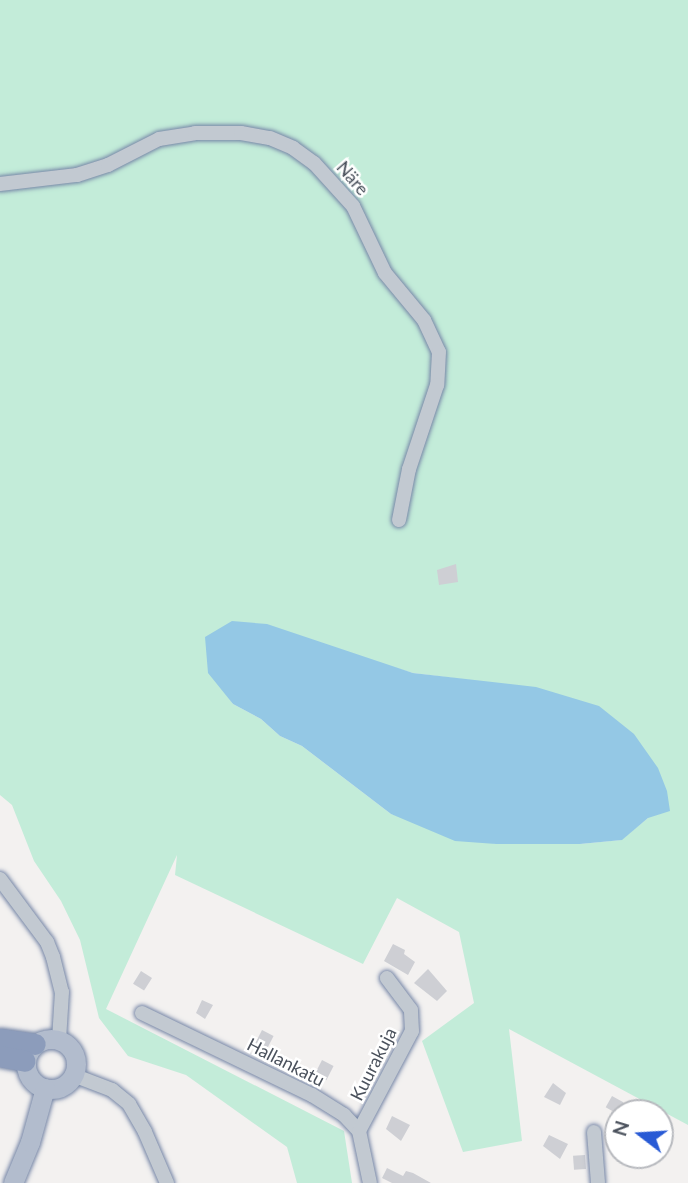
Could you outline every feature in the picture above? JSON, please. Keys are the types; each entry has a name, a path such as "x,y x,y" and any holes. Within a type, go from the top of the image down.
{"highway":[{"path":"0,1039 30,1052"},
{"path":"0,1056 30,1052"}],"main road":[{"path":"49,1038 59,1040 74,1054 73,1075 64,1085 45,1088 30,1079 30,1052 49,1038"},
{"path":"13,1183 30,1142 45,1088"}],"street":[{"name":"Näre","path":"0,184 77,175 108,165 159,139 195,132 241,133 270,138 293,148 314,163 353,206 385,273 424,320 439,352 437,385 409,469 399,520"},
{"path":"0,879 47,942 53,957 62,992 59,1040"},
{"name":"Kuurakuja","path":"359,1131 412,1031 414,1019 411,1010 387,978"},
{"name":"Hallankatu","path":"142,1013 312,1095 344,1115 359,1131"},
{"path":"73,1075 112,1090 129,1104 145,1132 167,1183"},
{"path":"359,1131 370,1183"},
{"path":"594,1132 598,1183"}],"green space":[{"path":"0,0 688,0 688,1125 674,1117 674,1099 640,1099 509,1029 522,1141 463,1152 422,1041 474,1003 459,932 397,898 363,964 175,875 177,855 106,1009 344,1131 352,1183 297,1183 287,1147 186,1075 128,1056 99,1018 80,940 61,901 34,861 12,805 0,795","holes":["359,657 413,673 469,680 648,818 621,840 580,844 496,844 391,814 302,746 280,736 261,719 233,704 222,689"]}],"water":[{"path":"232,621 267,624 413,673 536,687 599,706 634,734 658,768 667,791 670,811 648,818 622,840 580,844 455,841 391,814 302,746 280,736 261,719 233,704 208,673 205,637"}],"building":[{"path":"456,564 458,582 439,585 437,570"},
{"path":"393,944 405,950 404,954 415,962 408,975 384,961"},
{"path":"428,969 447,991 437,1001 414,983"},
{"path":"141,971 152,978 144,991 133,984"},
{"path":"202,1000 213,1005 205,1019 196,1013"},
{"path":"262,1030 274,1036 266,1050 255,1044"},
{"path":"322,1060 334,1066 326,1080 315,1074"},
{"path":"553,1083 566,1093 560,1105 544,1097"},
{"path":"392,1116 410,1125 401,1141 386,1129"},
{"path":"549,1135 568,1144 560,1159 543,1146"},
{"path":"585,1155 586,1169 574,1170 573,1156"},
{"path":"387,1168 403,1176 406,1171 413,1173 431,1183 392,1183 382,1178"}]}
